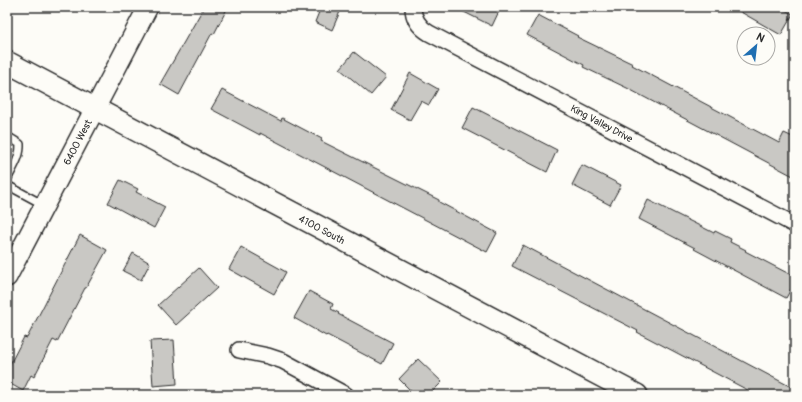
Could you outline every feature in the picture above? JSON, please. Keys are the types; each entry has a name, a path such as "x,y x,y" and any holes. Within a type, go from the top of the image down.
{"main road":[{"name":"4100 South","path":"7,62 637,395"}],"street":[{"name":"6400 West","path":"7,277 148,7"},
{"name":"King Valley Drive","path":"413,11 420,26 429,33 795,225"},
{"path":"240,350 268,356 282,361 346,395"}],"lane":[{"path":"7,136 20,144 18,156 7,180"},
{"path":"7,185 44,205"}],"building":[{"path":"204,7 228,7 214,34 212,33 179,95 160,84"},
{"path":"321,7 342,7 332,30 315,22"},
{"path":"454,7 501,7 492,26"},
{"path":"732,7 779,7 793,14 781,35 776,32 776,26 765,26"},
{"path":"538,15 578,36 577,37 633,64 632,65 779,143 784,133 795,138 795,177 627,88 583,67 584,65 527,35"},
{"path":"354,52 386,77 371,95 340,69"},
{"path":"410,73 438,89 429,105 421,101 410,120 391,110"},
{"path":"222,90 281,121 282,118 322,139 321,141 439,200 439,202 497,233 487,252 260,133 260,135 211,109"},
{"path":"473,107 557,150 547,172 462,128"},
{"path":"582,165 621,185 610,205 572,185"},
{"path":"120,180 138,189 136,192 165,207 154,228 108,203"},
{"path":"648,200 714,233 715,231 731,239 730,242 746,250 745,251 795,277 795,282 786,298 639,219"},
{"path":"80,235 107,250 57,342 53,340 34,377 31,375 23,391 7,382 7,370 24,337 27,338"},
{"path":"523,245 795,389 795,395 757,395 512,266"},
{"path":"241,247 286,272 274,294 229,269"},
{"path":"133,253 150,263 141,280 123,271"},
{"path":"199,268 217,288 176,325 158,305"},
{"path":"309,291 333,304 331,309 339,313 338,314 393,343 382,364 294,318"},
{"path":"174,340 177,384 153,386 150,341"},
{"path":"418,359 442,382 429,395 415,395 399,379"}]}
